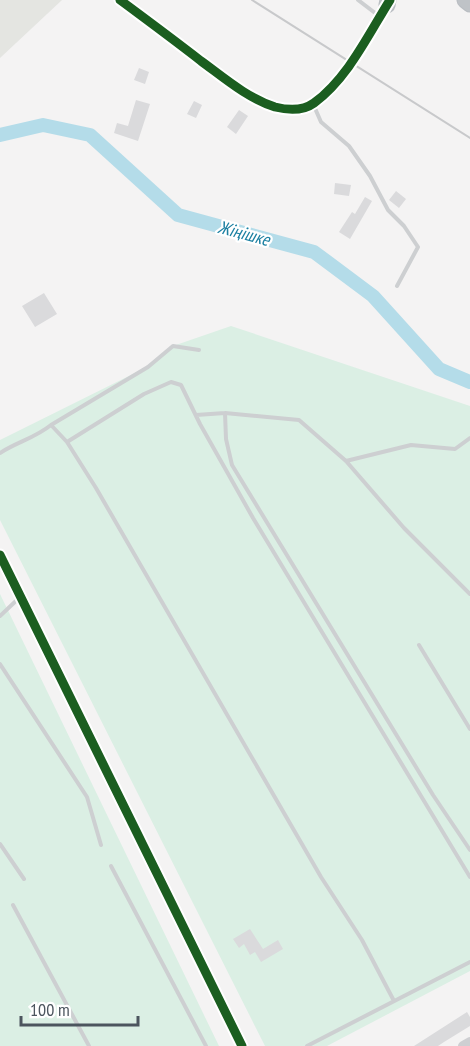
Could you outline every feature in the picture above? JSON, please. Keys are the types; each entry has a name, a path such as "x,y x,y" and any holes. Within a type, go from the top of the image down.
{"highway":[{"path":"465,0 470,3"}],"street":[{"path":"120,0 232,84 274,106 289,110 303,109 314,104 351,63 386,5"},
{"path":"0,555 242,1046"},
{"path":"463,1046 470,1042"}],"lane":[{"path":"358,0 386,5"},
{"path":"314,104 315,112 321,122 349,146 370,176 388,210 404,226 418,248 397,286"},
{"path":"0,453 15,443 38,435 148,367 173,346 199,350"},
{"path":"67,442 144,394 171,382 182,385 253,518 470,877"},
{"path":"225,413 226,439 232,465 427,785 470,850"},
{"path":"196,415 225,413 299,420 346,461 404,528 470,594"},
{"path":"51,425 67,442 96,488 315,867 362,940 394,1001"},
{"path":"346,461 411,445 456,449 470,438"},
{"path":"0,616 20,596"},
{"path":"419,645 470,729"},
{"path":"0,664 87,797 101,845"},
{"path":"0,844 24,879"},
{"path":"111,866 206,1046"},
{"path":"13,905 88,1046"},
{"path":"307,1046 470,962"}],"shaded area":[{"path":"0,0 62,0 0,58"}],"green space":[{"path":"231,326 470,406 470,971 327,1046 265,1046 0,520 0,440 147,367 173,346"},
{"path":"0,594 219,1046 0,1046"}],"building":[{"path":"139,68 149,72 145,84 134,80"},
{"path":"136,100 150,104 138,141 114,133 117,123 128,126"},
{"path":"194,101 202,105 196,118 187,114"},
{"path":"239,110 248,116 236,134 227,127"},
{"path":"335,183 351,185 349,196 334,194"},
{"path":"396,191 406,199 399,208 389,200"},
{"path":"365,197 372,201 350,239 339,232 352,212 355,214"},
{"path":"44,293 57,314 35,327 22,306"},
{"path":"250,929 263,949 278,940 283,949 261,962 255,952 250,955 244,944 239,948 233,939"},
{"path":"467,1012 470,1017 470,1026 438,1046 414,1046"}],"waterway":[{"name":"Жіңішке","path":"0,135 43,125 90,135 178,215 314,252 373,296 439,369 470,382"}],"railway":[{"path":"252,0 470,138"}],"cycle path":[{"path":"120,0 245,93 275,107 290,109 310,106 326,93 347,69 390,0"},
{"path":"0,555 242,1046"}]}
